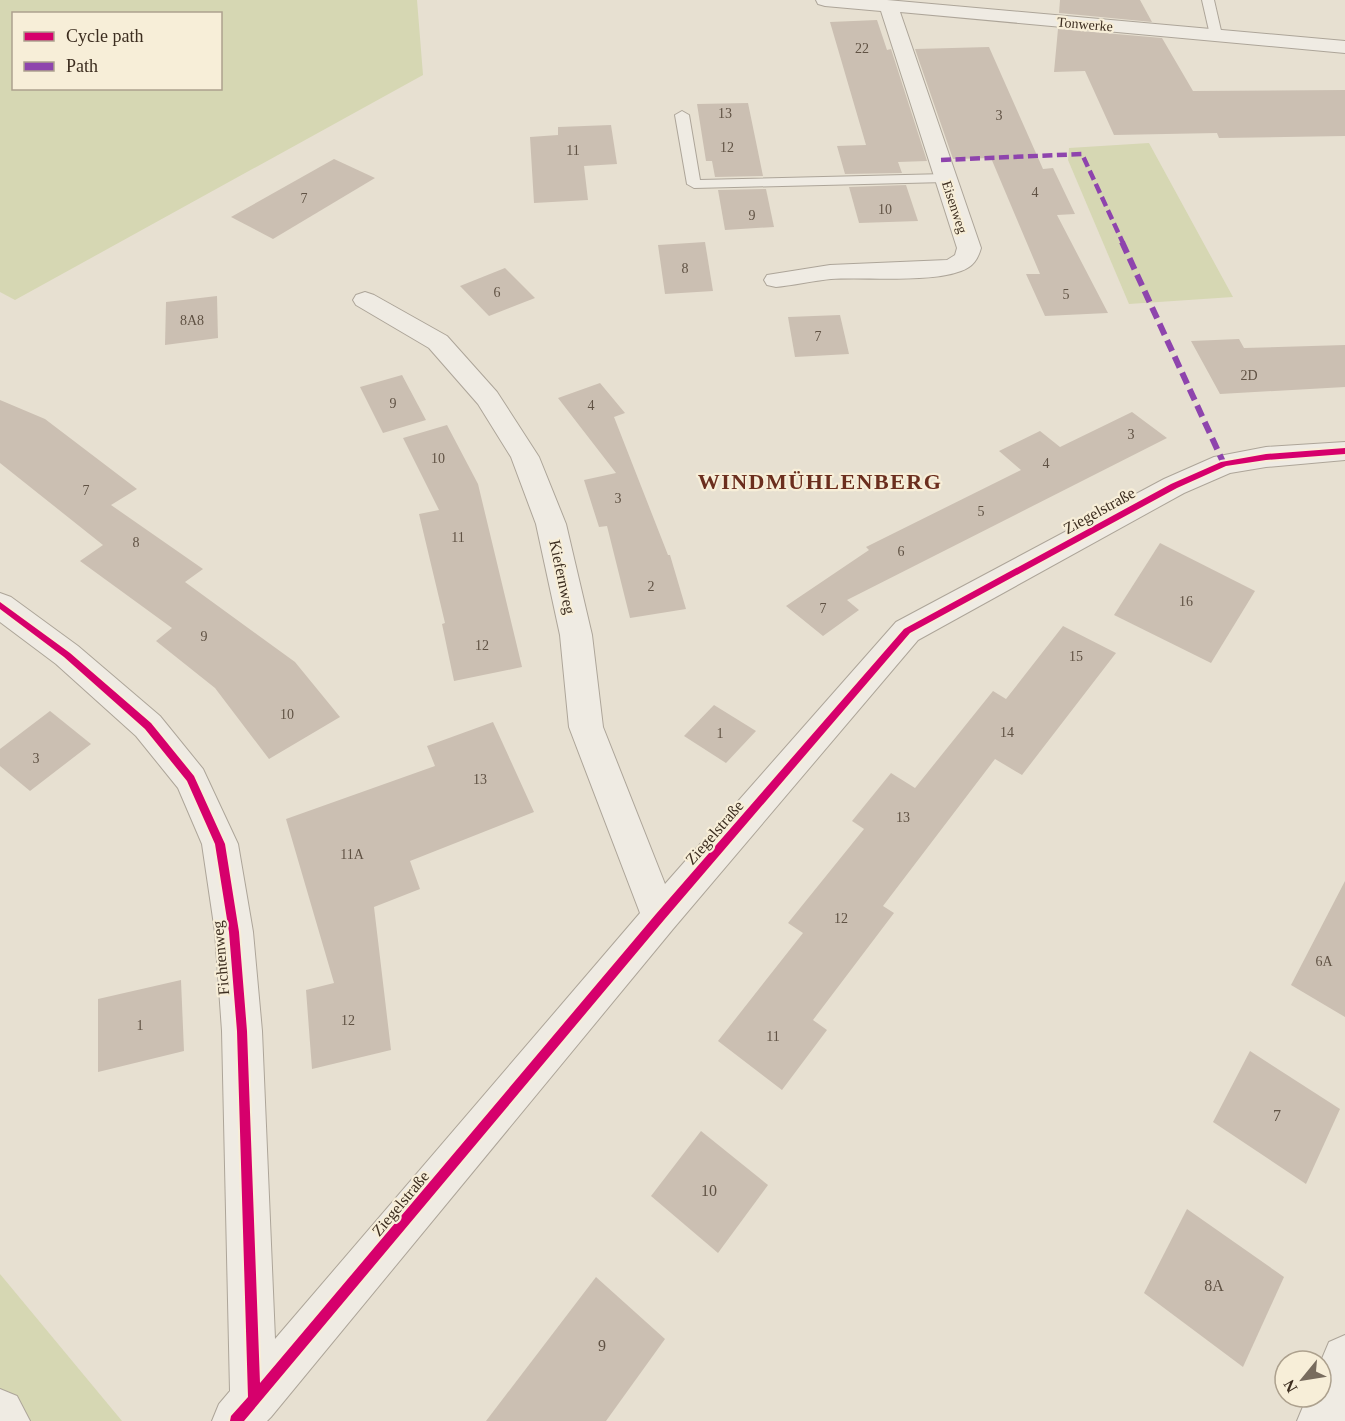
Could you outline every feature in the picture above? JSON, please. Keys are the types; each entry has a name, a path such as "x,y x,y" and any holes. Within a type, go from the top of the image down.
{"street":[{"name":"Tonwerke","path":"825,0 1345,47"},
{"name":"Eisenweg","path":"776,280 831,272 932,269 954,266 966,258 969,248 889,7"},
{"name":"Kiefernweg","path":"365,300 438,342 488,398 525,457 551,524 576,635 586,727 660,917"},
{"name":"Ziegelstraße","path":"245,1410 660,917 907,632 1174,486 1224,464 1266,457 1345,451"},
{"name":"Fichtenweg","path":"0,605 67,655 148,726 191,779 220,844 234,932 242,1031 245,1410"},
{"path":"1321,1421 1345,1358"},
{"path":"0,1413 6,1421"}],"lane":[{"path":"1208,0 1216,36"},
{"path":"682,115 694,184 946,178"}],"green space":[{"path":"0,0 417,0 423,75 15,300 0,292"},
{"path":"1149,143 1233,297 1129,304 1068,160 1069,148"},
{"path":"0,1274 122,1421 0,1421"}],"building":[{"path":"1060,0 1140,0 1152,22 1059,13"},
{"path":"877,20 887,50 891,49 927,161 898,162 902,173 845,174 837,146 866,145 830,22"},
{"path":"1058,29 1162,38 1193,91 1345,90 1345,136 1219,138 1217,133 1114,135 1085,71 1054,72"},
{"path":"989,47 1043,169 1053,168 1075,214 1057,215 1108,313 1045,316 1026,274 1040,274 991,158 953,159 915,49"},
{"path":"748,103 763,176 715,177 712,161 706,161 697,104"},
{"path":"611,125 617,164 584,166 588,200 534,203 530,137 558,135 558,127"},
{"path":"334,159 375,178 273,239 231,217"},
{"path":"906,185 918,221 859,223 849,187"},
{"path":"766,189 774,227 725,230 718,190"},
{"path":"705,242 713,291 665,294 658,245"},
{"path":"505,268 535,298 489,316 460,286"},
{"path":"217,296 218,338 165,345 166,302"},
{"path":"840,315 849,354 795,357 788,317"},
{"path":"1239,339 1244,348 1345,345 1345,387 1220,394 1191,341"},
{"path":"402,375 426,420 383,433 360,387"},
{"path":"600,383 625,413 614,417 668,555 670,555 686,609 630,618 607,526 599,527 584,480 616,473 558,398"},
{"path":"0,400 45,419 137,489 111,505 203,569 185,582 295,662 340,717 269,759 215,688 156,641 172,628 80,561 103,545 0,463"},
{"path":"1132,412 1167,438 847,600 859,610 823,636 786,606 869,550 866,547 1021,470 999,451 1040,431 1060,447"},
{"path":"447,425 478,484 522,667 454,681 442,624 445,623 419,514 439,510 403,438"},
{"path":"1160,543 1255,591 1211,663 1114,615"},
{"path":"1063,626 1116,653 1022,775 995,759 883,906 894,913 813,1020 827,1030 782,1090 718,1041 803,933 788,923 864,829 852,821 891,773 915,788 993,691 1006,699"},
{"path":"714,705 756,731 726,763 684,736"},
{"path":"50,711 91,744 30,791 0,766 0,749"},
{"path":"493,722 534,812 410,861 420,889 374,907 391,1050 312,1069 306,990 334,983 286,819 435,766 427,746"},
{"path":"1345,881 1345,1017 1291,985"},
{"path":"181,980 184,1051 98,1072 98,999"},
{"path":"1250,1051 1340,1109 1306,1184 1213,1122"},
{"path":"701,1131 768,1185 718,1253 651,1196"},
{"path":"1187,1209 1284,1277 1243,1367 1144,1293"},
{"path":"596,1277 665,1339 606,1421 486,1421"}],"marked path":[{"path":"941,160 1082,154 1224,464"}],"cycle path":[{"path":"236,1421 660,917 907,631 1174,486 1224,464 1266,457 1345,451"},
{"path":"0,605 67,655 148,726 191,779 220,844 234,932 242,1031 254,1400"}],"district":[{"name":"WINDMÜHLENBERG","path":"820,481"}]}
